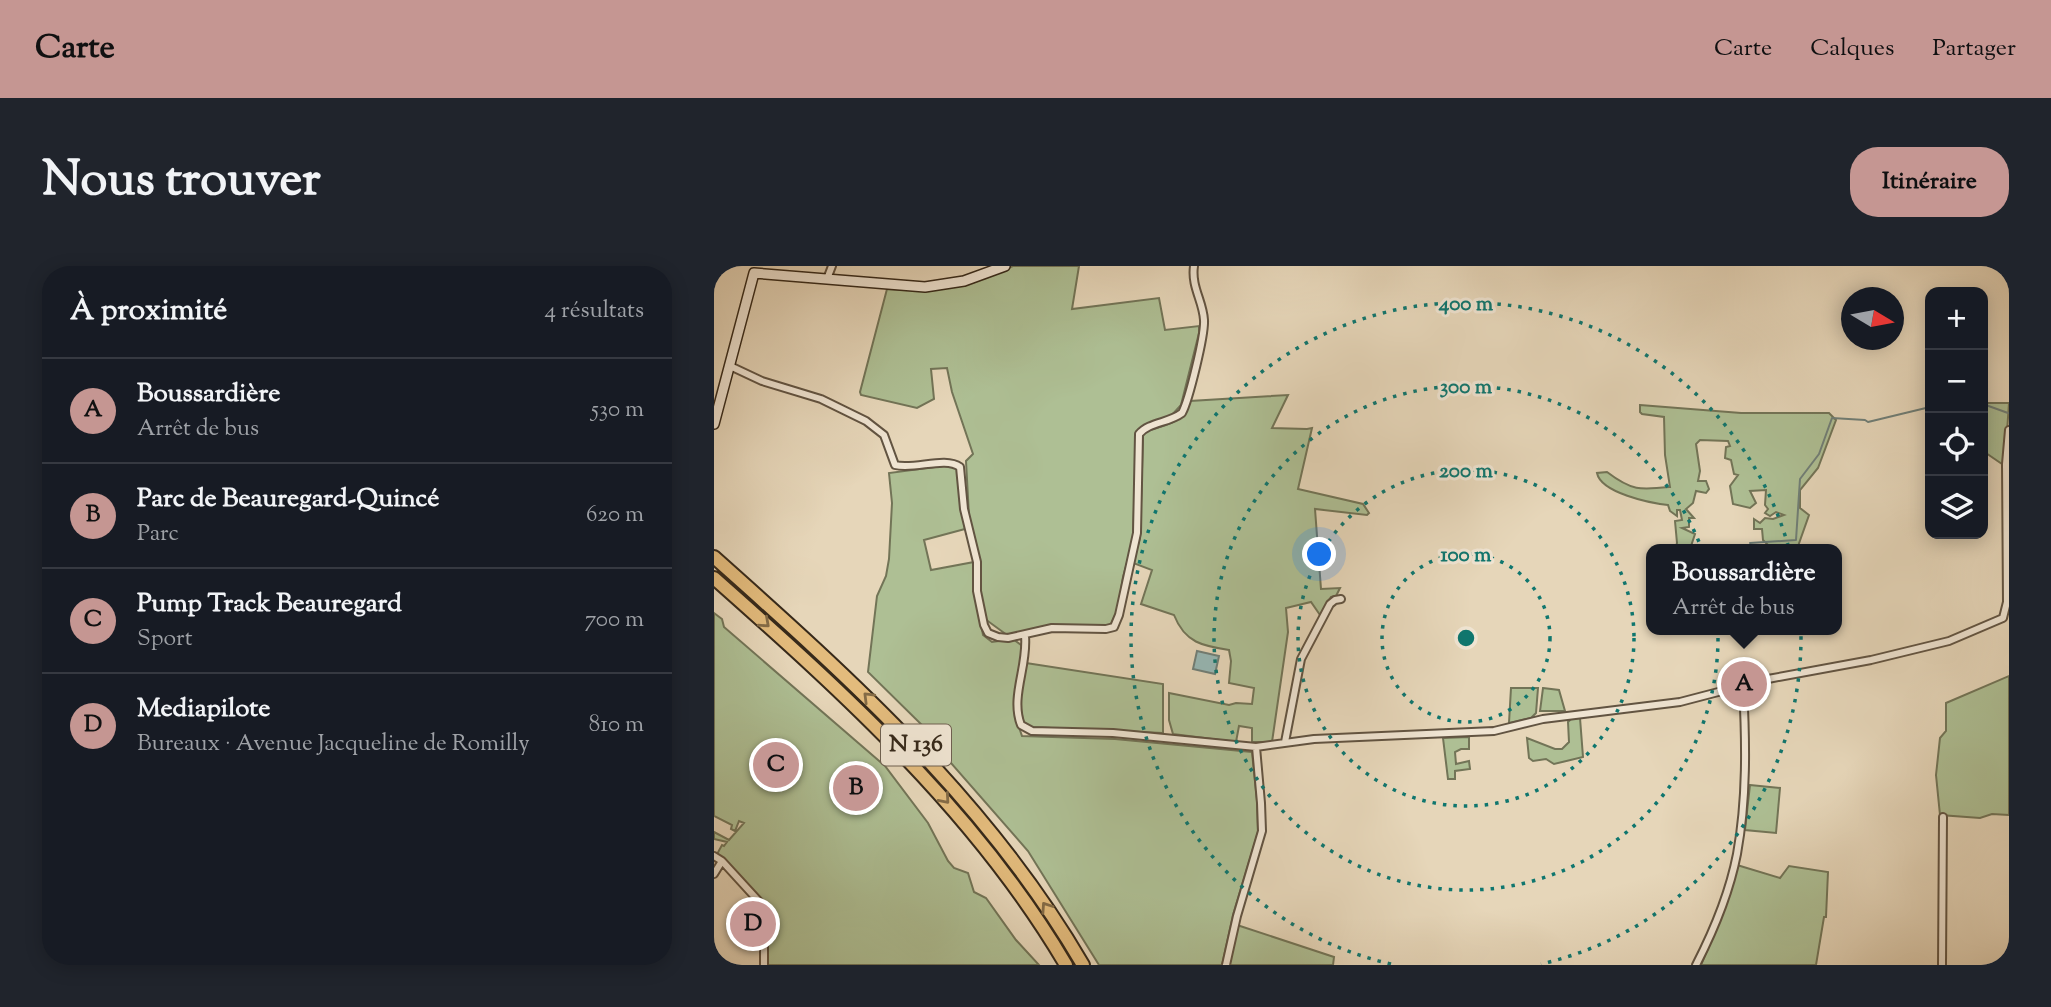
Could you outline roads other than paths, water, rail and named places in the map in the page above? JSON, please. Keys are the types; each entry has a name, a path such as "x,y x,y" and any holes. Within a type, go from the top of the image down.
{"highway":[{"name":"N 136","path":"714,557 857,686 929,759 1016,864 1083,965"},
{"name":"N 136","path":"714,578 846,696 917,767 989,852 1066,965"}],"street":[{"path":"827,279 832,266"},
{"path":"714,424 730,366 750,270 932,287 964,281 1005,266"},
{"path":"730,366 755,378 821,399 866,421 884,435 895,465 920,467 950,462 957,464 962,473 967,526 977,557 976,586 984,625 988,632 998,637 1025,636 1052,628 1106,629 1114,626 1121,609 1137,533 1139,435 1147,427 1178,416 1186,404 1202,339 1204,322 1193,281 1194,266"},
{"path":"1025,636 1017,708 1019,723 1025,729 1113,733 1256,747 1285,742 1494,731 1537,720 1680,702 1768,679 1940,644 2003,618 2007,602 2006,464 2009,430"},
{"path":"1285,742 1303,654 1330,604 1341,599"},
{"path":"1696,965 1717,916 1737,851 1746,751 1743,687"},
{"path":"1226,965 1262,831 1256,747"},
{"path":"1942,965 1943,817"},
{"path":"714,856 722,861 764,907 764,965"},
{"path":"714,874 722,861"}],"water":[{"path":"1197,651 1219,656 1215,674 1193,669"}],"waterway":[{"path":"1988,406 2008,413"},
{"path":"1750,543 1796,540 1800,479 1819,454 1832,418 1868,422 1925,408"}],"place":[{"name":"Boussardière","path":"1744,684"},
{"name":"Pump Track Beauregard","path":"776,765"},
{"name":"Parc de Beauregard-Quincé","path":"856,788"},
{"name":"Mediapilote","path":"753,924"}]}
